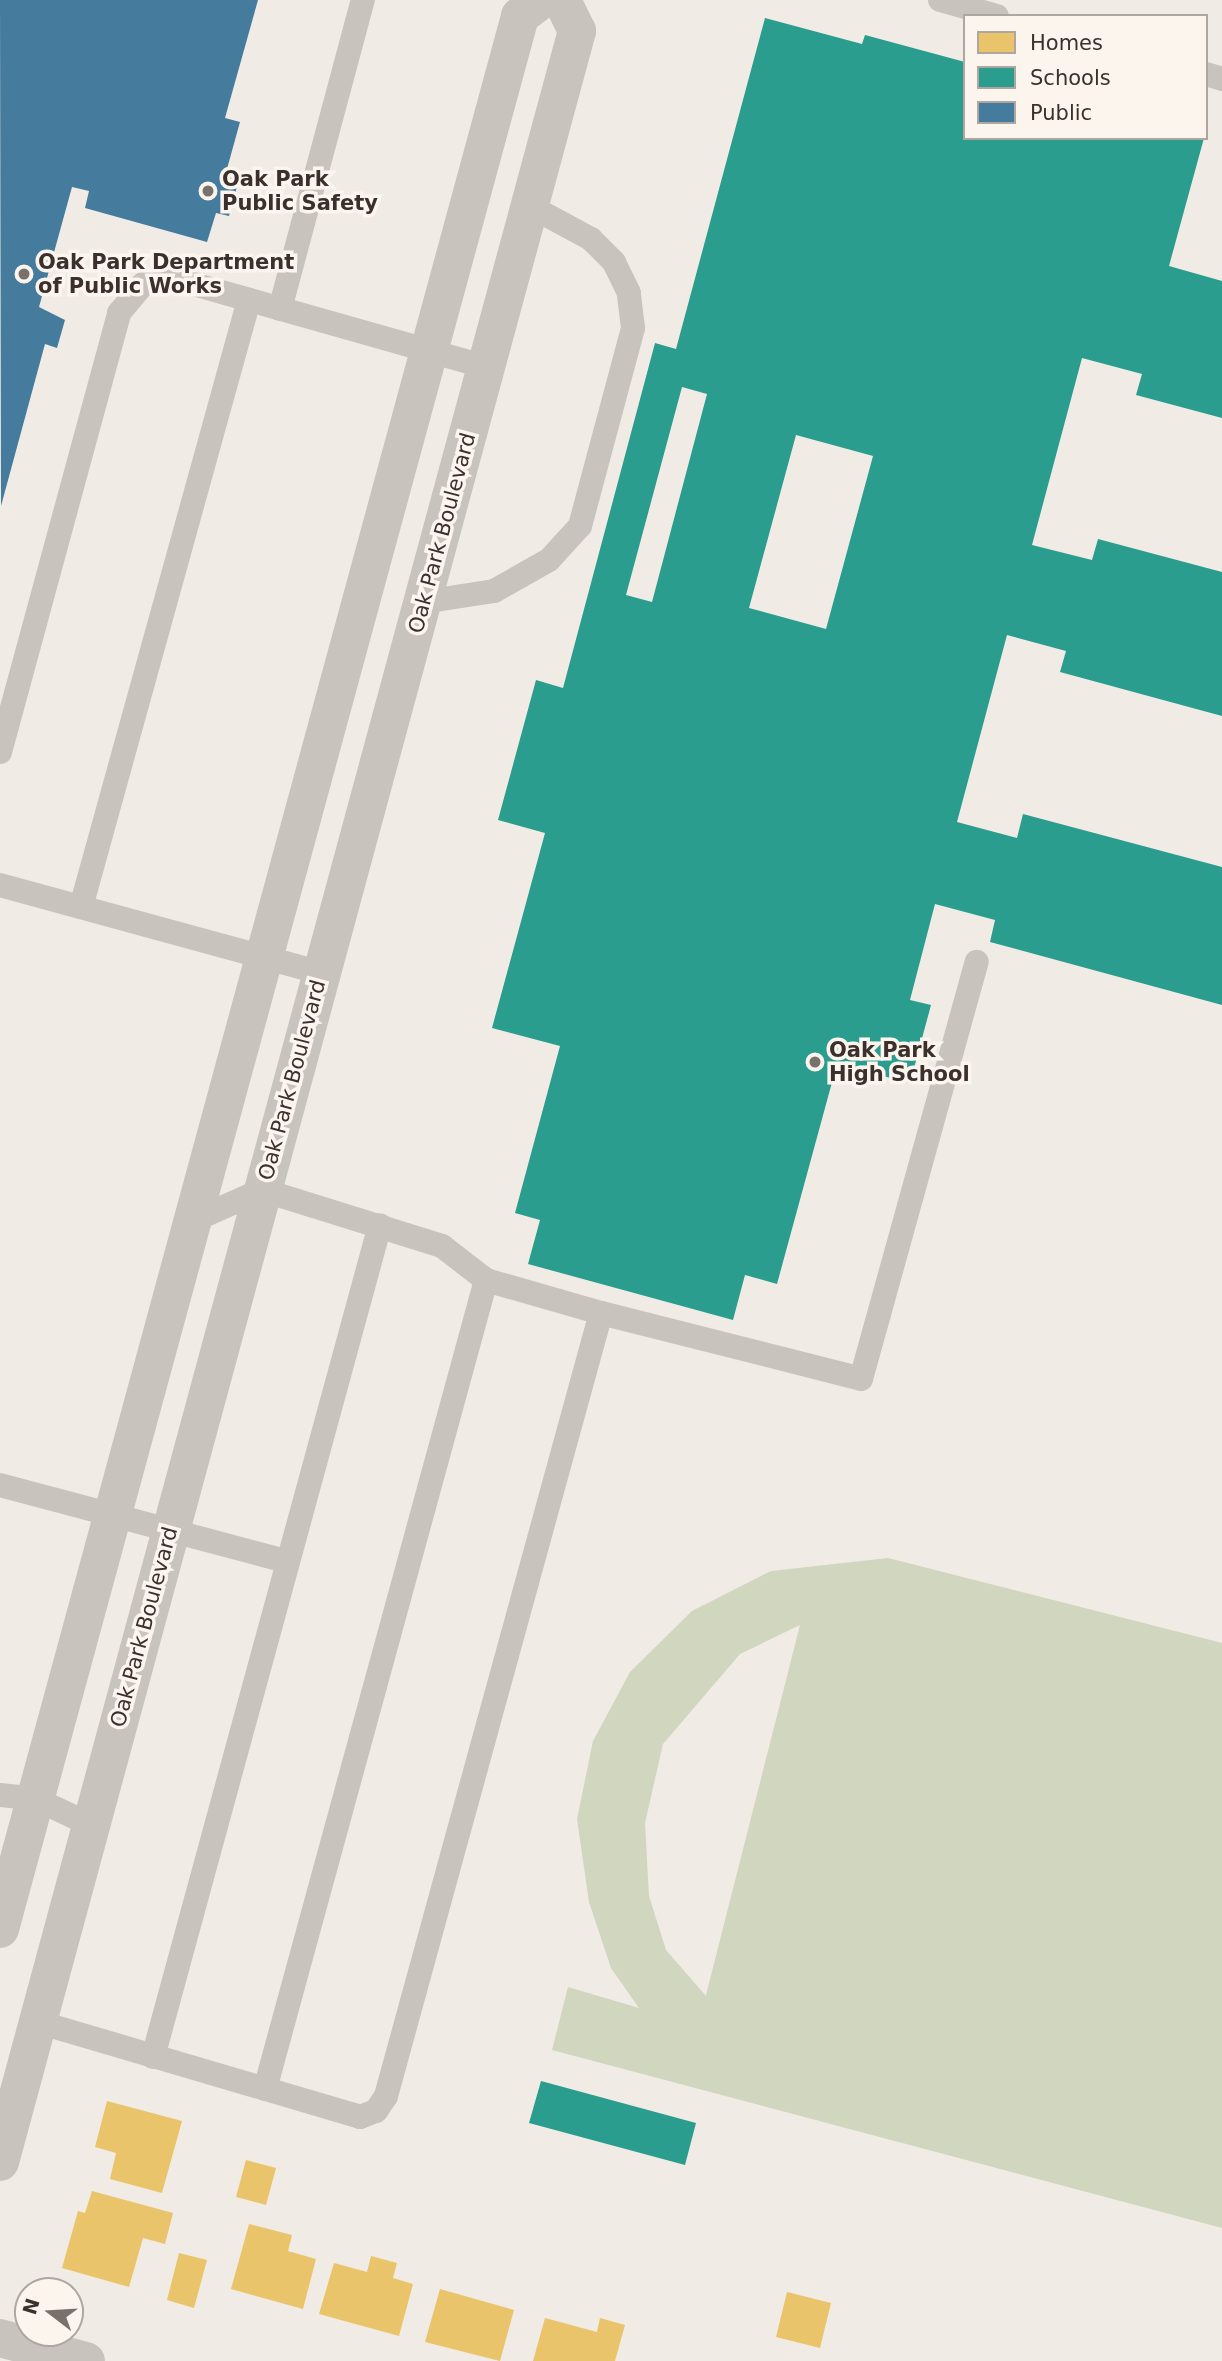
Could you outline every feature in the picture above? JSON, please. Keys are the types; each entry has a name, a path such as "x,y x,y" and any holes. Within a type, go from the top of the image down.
{"street":[{"path":"0,1929 18,1797 113,1515 520,16 541,0"},
{"name":"Oak Park Boulevard","path":"0,2162 577,31 562,0"},
{"path":"0,2338 86,2361"}],"lane":[{"path":"280,309 363,0"},
{"path":"940,0 989,14"},
{"path":"423,602 494,591 549,560 580,526 633,328 629,293 614,262 590,239 530,206"},
{"path":"0,752 119,313 143,284 162,280 248,300 487,367"},
{"path":"81,907 248,300"},
{"path":"0,886 321,973"},
{"path":"192,1221 262,1191 380,1225 442,1247 486,1280 601,1313 861,1379 977,962"},
{"path":"153,2057 285,1561 380,1225"},
{"path":"265,2089 486,1280"},
{"path":"38,2022 360,2117 376,2112 386,2096 601,1313"},
{"path":"0,1485 285,1561"},
{"path":"18,1797 91,1825"}],"green space":[{"path":"888,1558 1222,1643 1222,2228 552,2050 568,1987 639,2008 611,1968 589,1902 577,1819 593,1741 630,1672 692,1611 771,1571","holes":["800,1625 706,1996 666,1950 649,1896 645,1823 663,1744 740,1654"]}],"building: Homes":[{"path":"107,2101 182,2121 162,2193 110,2179 116,2153 95,2147"},
{"path":"246,2160 276,2168 266,2205 236,2197"},
{"path":"92,2191 173,2213 165,2244 143,2238 129,2287 62,2268 78,2211 85,2213"},
{"path":"249,2224 292,2235 288,2251 316,2259 303,2309 231,2289"},
{"path":"179,2253 207,2260 194,2308 167,2300"},
{"path":"371,2256 397,2263 393,2278 413,2284 399,2336 319,2314 334,2263 367,2272"},
{"path":"440,2289 514,2310 500,2361 425,2342"},
{"path":"787,2292 831,2303 820,2348 776,2337"},
{"path":"545,2318 597,2332 600,2318 625,2325 615,2361 533,2361"}],"building: Schools":[{"name":"Oak Park High School","path":"765,18 862,44 865,35 963,61 963,140 1203,140 1169,266 1222,281 1222,418 1136,395 1142,374 1082,358 1032,545 1092,560 1098,539 1222,572 1222,716 1060,672 1066,651 1007,635 957,822 1017,838 1023,814 1222,867 1222,1005 990,942 995,920 935,904 910,1000 931,1005 910,1083 837,1064 777,1284 745,1275 733,1320 528,1264 540,1220 515,1213 560,1046 492,1028 545,833 498,820 536,680 563,688 655,343 676,349","holes":["682,387 707,394 652,602 626,595","796,435 873,456 826,629 749,608"]},
{"path":"541,2081 696,2123 685,2165 529,2123"}],"building: Public":[{"name":"Oak Park Department of Public Works","path":"0,0 258,0 225,118 240,122 225,176 239,179 229,216 216,213 207,242 85,208 89,191 72,187 39,307 65,320 57,348 45,344 1,506"}],"place":[{"name":"Oak Park Public Safety","path":"208,191"},
{"name":"Oak Park Department of Public Works","path":"24,274"},
{"name":"Oak Park High School","path":"815,1062"}]}
